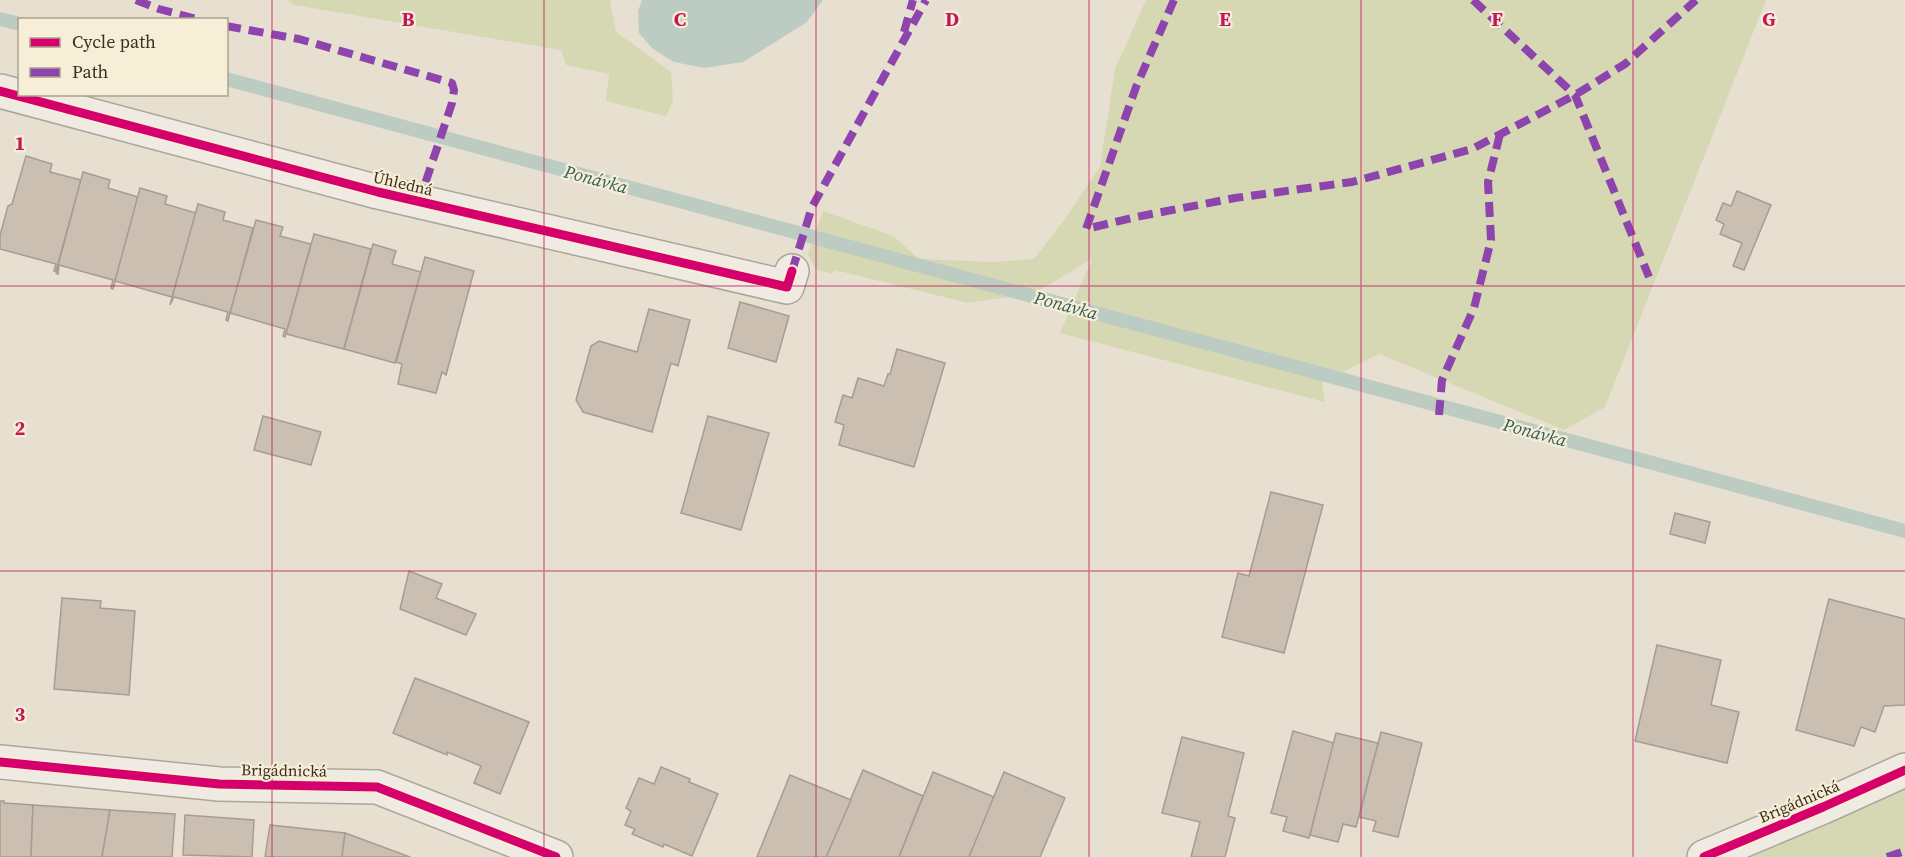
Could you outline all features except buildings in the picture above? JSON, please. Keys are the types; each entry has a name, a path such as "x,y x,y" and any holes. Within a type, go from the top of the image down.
{"street":[{"name":"Úhledná","path":"0,92 378,192 787,287 792,271"},
{"name":"Brigádnická","path":"0,762 219,784 377,787 555,857"},
{"name":"Brigádnická","path":"1704,857 1905,770"}],"green space":[{"path":"287,0 610,0 616,32 671,72 673,100 666,116 606,101 609,74 566,65 561,50 294,5"},
{"path":"1146,0 1766,0 1605,407 1564,430 1379,354 1322,382 1325,402 1060,333 1092,259 1035,293 968,303 835,270 832,274 816,269 808,254 823,211 893,236 919,259 993,262 1034,259 1065,219 1100,167 1115,69"},
{"path":"1905,790 1905,857 1747,857"}],"shaded area":[{"path":"642,0 823,0 807,22 743,62 704,68 674,62 653,49 639,33 638,11"}],"waterway":[{"name":"Ponávka","path":"0,19 18,24"},
{"name":"Ponávka","path":"228,80 1905,531"}],"marked path":[{"path":"136,0 193,18"},
{"path":"904,32 913,0"},
{"path":"792,271 812,207 926,0"},
{"path":"1174,0 1136,87 1086,229 1235,198 1352,182 1472,149 1575,95 1625,64 1696,0"},
{"path":"1473,0 1575,95 1649,277"},
{"path":"228,26 299,39 452,83 454,90 452,103 419,202"},
{"path":"1439,415 1442,380 1474,308 1491,240 1488,182 1500,134"},
{"path":"1887,857 1905,851"}],"cycle path":[{"path":"0,91 18,96"},
{"path":"19,96 378,192 787,287 792,271"},
{"path":"0,762 219,784 377,787 556,857"},
{"path":"1704,857 1905,770"}]}
